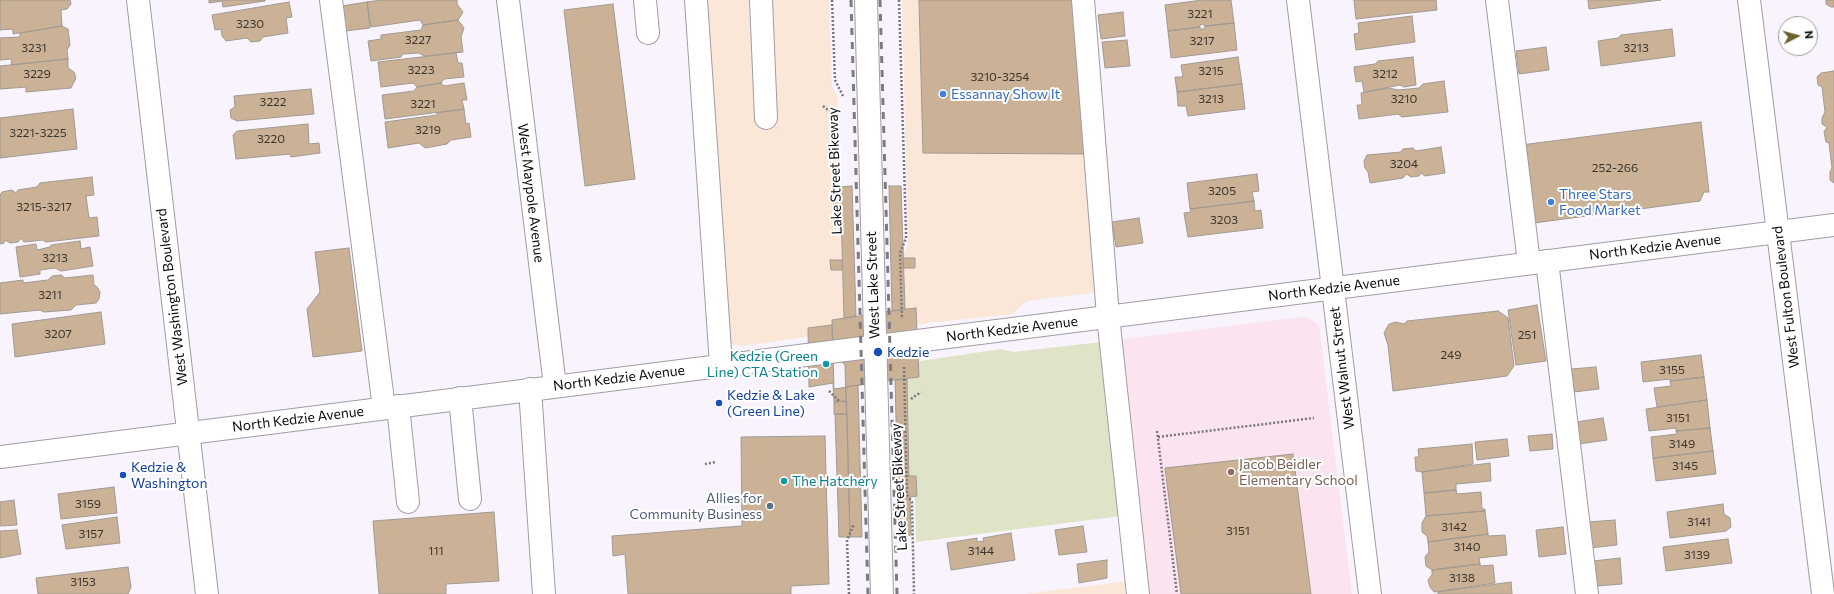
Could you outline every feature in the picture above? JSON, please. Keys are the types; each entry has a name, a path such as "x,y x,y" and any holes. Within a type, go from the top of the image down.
{"main road":[{"name":"West Washington Boulevard","path":"138,0 207,594"},
{"path":"331,0 391,407 408,502"},
{"name":"West Maypole Avenue","path":"508,0 555,386"},
{"path":"645,0 648,33"},
{"path":"696,0 720,365"},
{"path":"761,0 766,118"},
{"name":"West Lake Street","path":"866,0 882,594"},
{"path":"1083,0 1108,316 1138,594"},
{"name":"West Walnut Street","path":"1298,0 1370,594"},
{"path":"1497,0 1538,262 1587,594"},
{"name":"West Fulton Boulevard","path":"1749,0 1779,231 1823,594"},
{"name":"North Kedzie Avenue","path":"0,456 1834,225"},
{"path":"530,390 544,594"},
{"path":"460,398 470,499"}],"path":[{"name":"Lake Street Bikeway","path":"832,0 835,80 843,96"},
{"path":"899,0 906,231 906,238 900,253 902,313"},
{"path":"823,106 834,115"},
{"name":"Lake Street Bikeway","path":"905,378 907,495 912,502 914,594"},
{"path":"829,392 839,401"},
{"path":"911,399 921,392"},
{"path":"1158,437 1314,418"},
{"path":"1157,431 1177,594"},
{"path":"705,464 716,462"},
{"path":"849,594 847,540 854,524"}],"shaded area":[{"path":"696,0 829,0 832,87 837,94 844,327 839,332 743,346 719,342"},
{"path":"902,0 1082,0 1106,291 1028,301 1022,304 1013,314 910,325 905,313 904,255 908,245"},
{"name":"Jacob Beidler Elementary School","path":"1301,317 1309,318 1319,325 1352,594 1138,594 1111,341"},
{"path":"1136,580 1138,594 1025,594"}],"green space":[{"path":"1111,341 1129,515 916,542 915,498 910,493 907,366 914,362 1001,349 1013,352"}],"building":[{"path":"0,0 70,0 71,4 67,9 61,10 62,26 13,34 13,29 0,30"},
{"path":"209,0 265,1 223,7 222,1 209,3"},
{"path":"381,0 457,0 457,4 463,12 458,20 423,25 420,20 371,27 367,2"},
{"path":"919,0 1073,0 1085,154 923,153"},
{"path":"1202,0 1231,0 1234,23 1205,26 1203,24 1200,25 1200,27 1168,31 1165,5"},
{"path":"1354,0 1436,0 1437,10 1356,19"},
{"path":"1588,0 1661,0 1589,9"},
{"path":"1826,0 1834,0 1834,7 1826,4"},
{"path":"289,2 292,17 286,18 288,33 263,37 260,41 251,42 247,38 226,41 222,36 221,29 215,30 212,15"},
{"path":"367,2 370,28 345,31 342,6"},
{"path":"613,4 635,179 585,186 564,10"},
{"path":"1123,12 1125,36 1101,39 1098,15"},
{"path":"1412,16 1415,42 1356,50 1354,34 1359,33 1358,23"},
{"path":"458,20 464,28 461,37 463,52 424,56 419,53 403,54 401,57 371,61 368,41 381,39 381,35 421,30 423,25"},
{"path":"1234,23 1237,50 1171,58 1168,31 1200,27 1200,29 1204,29 1205,26"},
{"path":"62,26 68,29 70,45 67,50 68,59 11,65 12,59 0,60 0,38 20,37 20,33"},
{"path":"1672,29 1675,56 1601,66 1598,41 1618,38 1621,35"},
{"path":"1127,40 1130,66 1105,68 1102,42"},
{"path":"1546,47 1549,70 1519,74 1516,51"},
{"path":"456,53 458,63 462,63 464,77 444,79 441,83 417,87 413,83 381,87 378,62"},
{"path":"1238,57 1242,84 1177,92 1175,77 1183,77 1181,65"},
{"path":"1413,57 1416,85 1404,87 1400,85 1364,92 1362,81 1356,82 1354,67 1375,64 1378,61"},
{"path":"68,59 68,68 74,72 76,78 71,88 26,92 26,87 0,89 0,66"},
{"path":"1834,71 1834,183 1830,180 1830,172 1832,168 1829,143 1826,142 1824,132 1827,127 1822,124 1822,118 1825,112 1822,87 1818,85 1817,77 1821,73"},
{"path":"1444,81 1448,112 1402,117 1398,114 1359,119 1357,105 1362,105 1361,93 1389,88 1398,90 1419,88 1423,84"},
{"path":"441,83 444,86 464,83 467,100 462,100 464,109 385,119 382,95 414,91 417,87"},
{"path":"1242,84 1245,109 1188,116 1186,106 1178,106 1177,92"},
{"path":"311,89 314,114 237,121 231,118 230,110 235,107 234,96"},
{"path":"73,109 77,149 0,158 0,118"},
{"path":"464,109 466,124 469,123 471,137 451,140 447,144 425,148 419,143 388,148 385,122 437,115 437,113"},
{"path":"1701,122 1709,192 1704,192 1700,201 1534,223 1521,145"},
{"path":"308,124 309,144 319,143 320,153 291,157 290,154 236,159 233,135 237,131"},
{"path":"1441,147 1445,173 1425,176 1421,173 1419,176 1411,177 1406,174 1403,178 1370,183 1364,161 1367,155 1401,152 1403,149 1413,148 1416,151"},
{"path":"1257,174 1259,191 1252,192 1254,201 1190,209 1187,183"},
{"path":"92,177 94,195 86,196 89,218 97,217 99,236 46,242 43,240 24,242 21,238 18,242 10,243 5,240 4,243 0,244 0,195 2,192 12,190 16,193 18,190 37,187 40,183"},
{"path":"852,186 856,316 844,318 841,208 834,208 833,192 840,192 840,187"},
{"path":"889,186 901,186 905,309 892,311"},
{"path":"1254,201 1255,211 1261,210 1263,228 1188,237 1184,213 1191,212 1190,209"},
{"path":"1139,218 1143,243 1116,247 1112,222"},
{"path":"80,241 81,249 90,247 93,266 61,271 55,268 40,270 40,274 20,277 16,247 36,244 37,250 50,247 51,245"},
{"path":"349,248 362,351 313,357 307,309 320,292 315,252"},
{"path":"903,258 915,258 915,268 903,268"},
{"path":"830,260 842,260 842,270 831,270"},
{"path":"61,275 65,278 93,275 94,285 100,292 99,299 96,303 76,305 71,310 44,312 40,310 0,314 0,283 23,280 23,283 48,280 52,276"},
{"path":"1537,305 1546,361 1516,365 1508,310"},
{"path":"916,308 919,377 885,381 883,312"},
{"path":"1498,311 1508,318 1514,366 1507,376 1393,391 1388,345 1384,333 1389,324 1396,322 1404,324 1407,321"},
{"path":"101,312 105,344 15,357 12,324"},
{"path":"866,315 867,384 834,389 832,320"},
{"name":"Kedzie (Green Line) CTA Station","path":"832,325 833,363 842,362 845,365 846,401 834,402 833,383 809,387 808,328"},
{"path":"1701,355 1704,377 1670,381 1670,379 1643,382 1641,362"},
{"path":"1596,367 1599,389 1574,392 1571,369"},
{"path":"1704,377 1707,400 1657,407 1654,388 1671,386 1670,381"},
{"path":"907,379 909,476 916,476 917,496 910,497 911,535 899,536 895,380"},
{"path":"858,385 862,537 850,537 846,387"},
{"path":"1707,400 1710,428 1676,431 1676,428 1649,431 1646,409"},
{"path":"846,401 847,414 834,414 834,402"},
{"path":"835,414 847,414 850,537 839,537"},
{"path":"1603,418 1607,440 1579,444 1576,422"},
{"path":"1710,428 1713,451 1653,458 1651,437 1677,434 1676,431"},
{"path":"1552,434 1553,449 1530,451 1528,436"},
{"name":"The Hatchery","path":"825,436 829,584 791,586 791,594 628,594 625,554 613,556 612,536 742,526 741,437"},
{"path":"1507,439 1509,456 1477,460 1475,442"},
{"path":"1472,444 1473,464 1422,472 1416,471 1415,457 1419,457 1418,449"},
{"path":"1713,451 1716,474 1656,481 1653,458"},
{"path":"1293,454 1311,594 1181,594 1165,468"},
{"path":"1490,463 1491,481 1456,484 1456,490 1424,493 1422,472"},
{"path":"114,487 117,513 61,519 58,494"},
{"path":"1456,490 1457,494 1481,492 1482,509 1485,509 1485,511 1426,516 1424,493"},
{"path":"14,500 17,525 0,526 0,502"},
{"path":"1723,504 1724,514 1730,518 1731,527 1726,531 1670,538 1667,512"},
{"path":"1485,511 1488,534 1428,542 1427,536 1422,532 1422,523 1426,516"},
{"path":"494,512 499,581 446,584 446,594 379,594 373,521"},
{"path":"117,517 120,543 66,549 62,525"},
{"path":"1615,520 1617,545 1590,548 1588,522"},
{"path":"1083,526 1087,552 1059,555 1055,530"},
{"path":"1563,527 1566,554 1539,557 1536,530"},
{"path":"17,530 21,554 0,558 0,531"},
{"path":"1011,533 1015,560 951,570 947,543 977,538 977,542 984,541 983,538"},
{"path":"1488,534 1488,536 1505,535 1507,555 1479,558 1480,564 1432,570 1426,566 1425,557 1429,552 1428,542"},
{"path":"1728,539 1732,563 1666,571 1663,547"},
{"path":"1620,558 1622,584 1596,586 1593,561"},
{"path":"1107,560 1107,578 1079,583 1077,564"},
{"path":"1480,564 1480,566 1493,565 1495,583 1434,592 1430,587 1428,580 1432,575 1432,570"},
{"path":"128,567 131,587 128,594 38,594 36,578"},
{"path":"1511,582 1512,594 1438,594 1438,592"}],"railway":[{"path":"851,0 868,594"},
{"path":"880,0 897,594"}],"place":[{"name":"Essannay Show It","path":"943,94"},
{"name":"Three Stars Food Market","path":"1551,202"},
{"name":"Kedzie","path":"878,352"},
{"name":"Kedzie (Green Line) CTA Station","path":"826,364"},
{"name":"Kedzie & Lake (Green Line)","path":"719,403"},
{"name":"Jacob Beidler Elementary School","path":"1231,472"},
{"name":"Kedzie & Washington","path":"123,475"},
{"name":"The Hatchery","path":"784,481"},
{"name":"Allies for Community Business","path":"770,506"}]}
